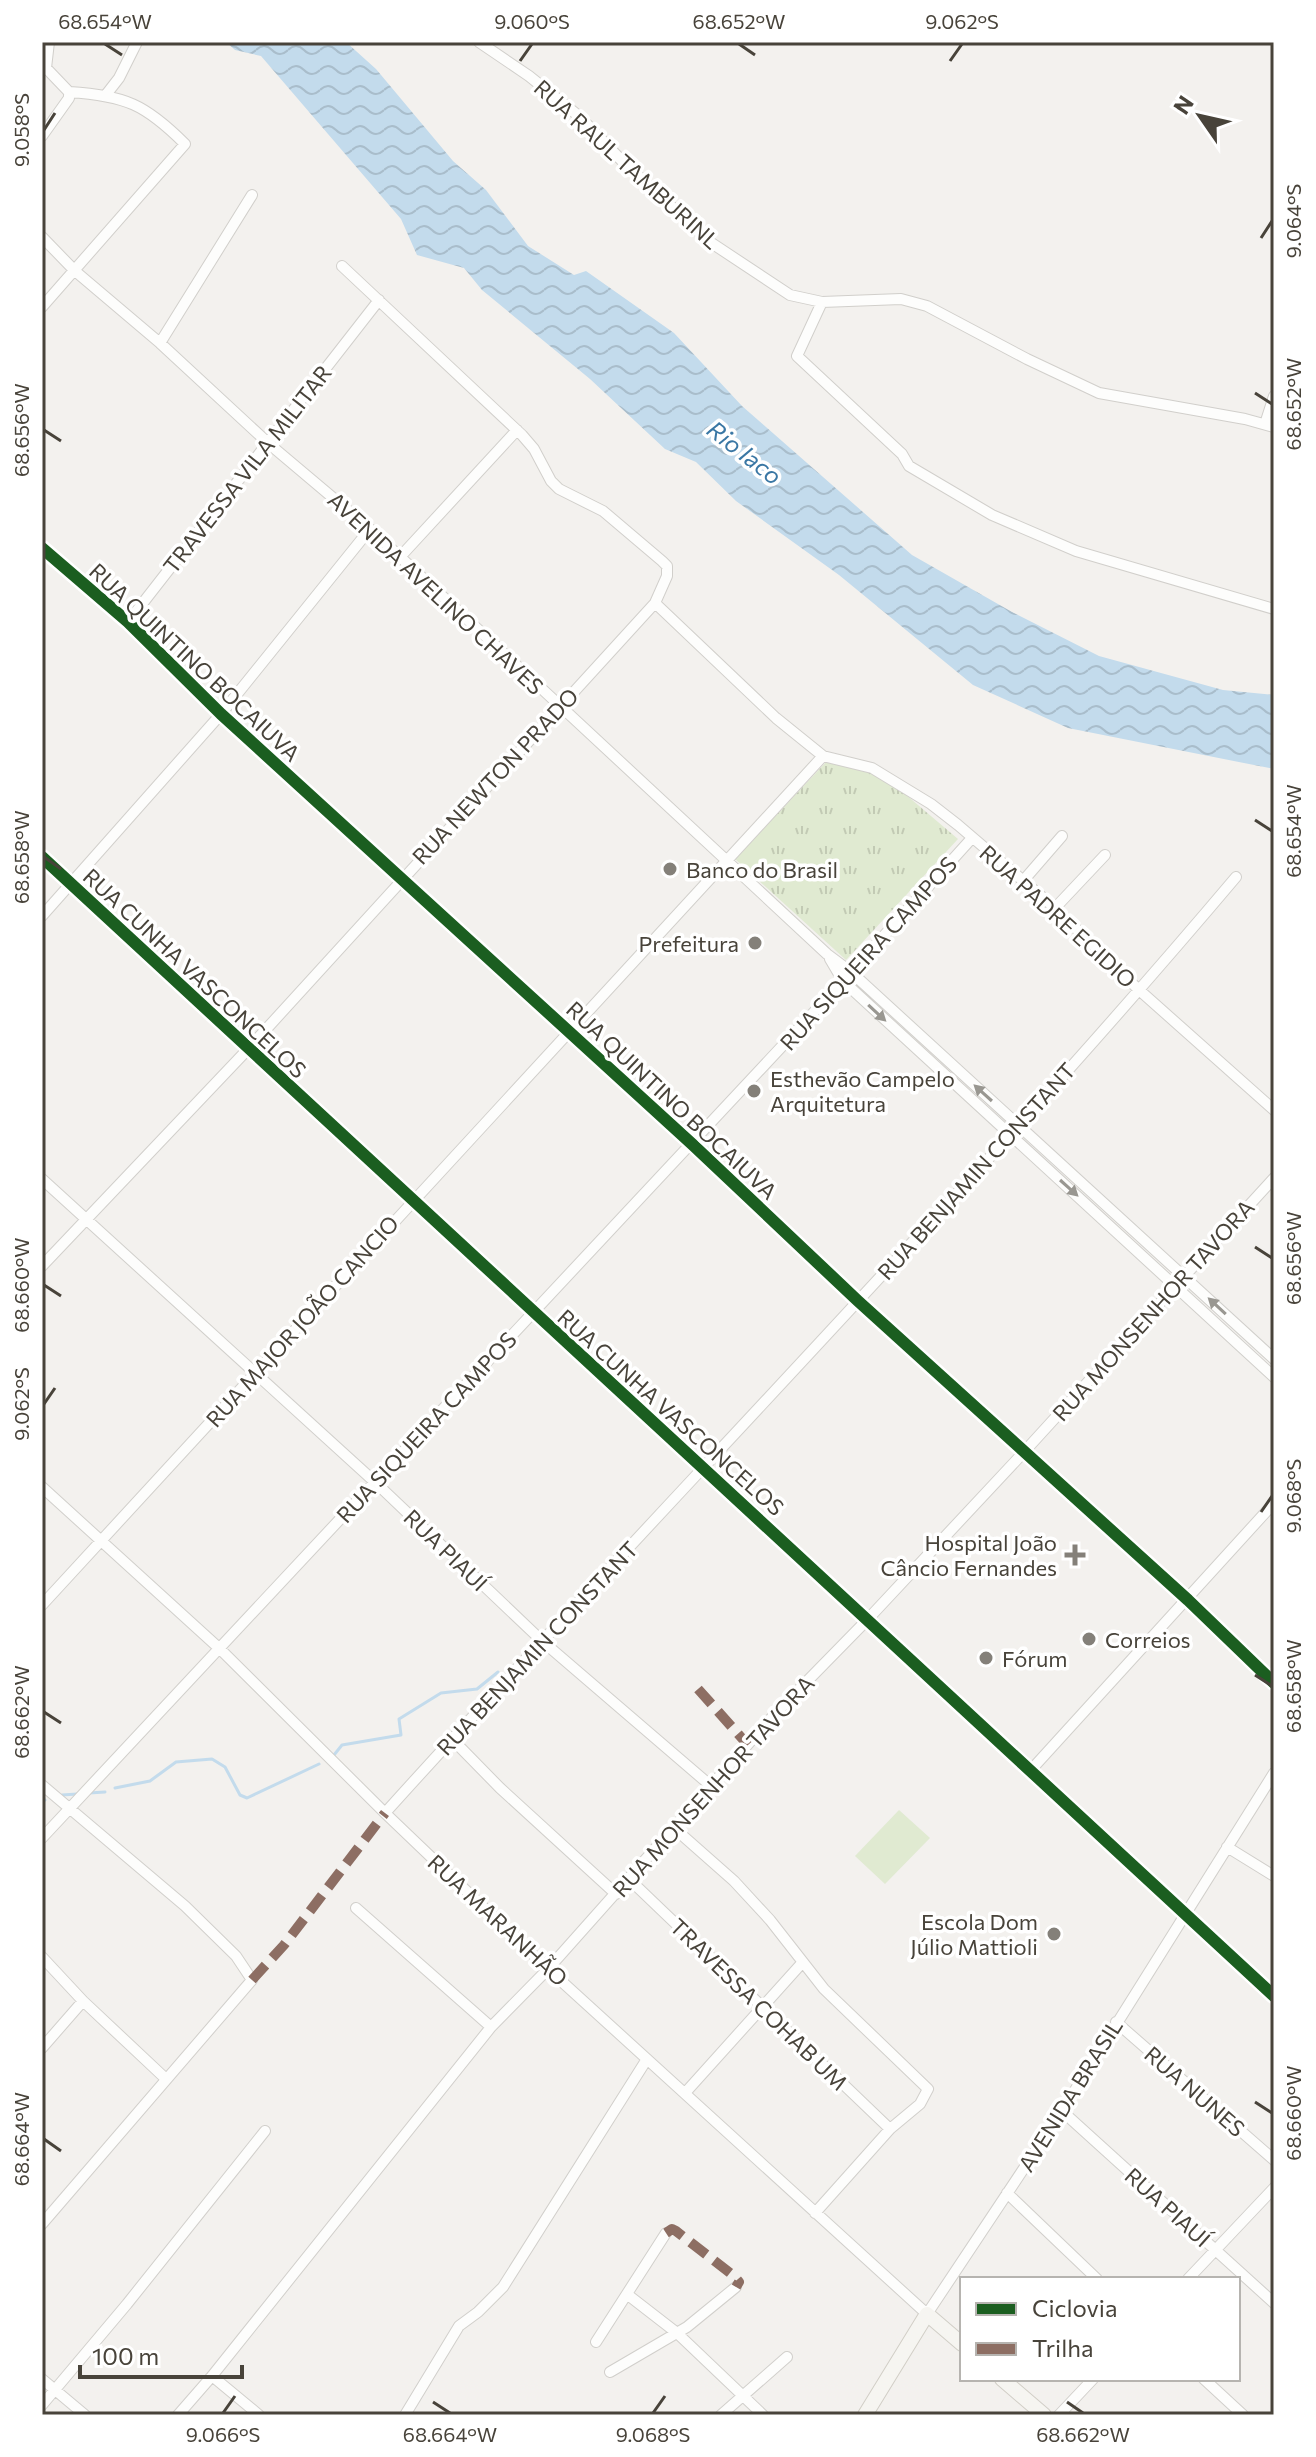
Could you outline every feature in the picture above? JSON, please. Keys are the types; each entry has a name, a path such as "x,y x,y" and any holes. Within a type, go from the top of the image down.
{"street":[{"path":"105,96 119,78 137,42"},
{"name":"RUA RAUL TAMBURINL","path":"479,42 529,76 580,117 624,163 710,242 790,295 822,302 901,299 927,306 1099,393 1270,426"},
{"path":"42,307 185,144 147,109 105,96 69,92 46,68 47,44"},
{"path":"42,136 64,107 69,92"},
{"path":"160,343 252,195"},
{"name":"AVENIDA AVELINO CHAVES","path":"42,237 75,271 160,343 268,443 370,529 827,954 1010,1135 1274,1359"},
{"path":"342,266 517,430 534,449 551,481 559,489 603,511 667,566 667,576 655,603 776,718 823,756"},
{"name":"TRAVESSA VILA MILITAR","path":"128,622 379,300"},
{"path":"822,302 797,356 902,454 909,466 992,515 1076,551 1274,609"},
{"path":"1270,426 1274,396"},
{"path":"400,557 517,430"},
{"path":"42,916 221,714 370,529"},
{"name":"RUA QUINTINO BOCAIUVA","path":"42,548 128,622 221,714 692,1144 858,1301 1188,1600 1274,1683"},
{"name":"RUA NEWTON PRADO","path":"42,1266 249,1048 655,603"},
{"name":"RUA PADRE EGIDIO","path":"823,756 872,768 931,804 1055,908 1138,989 1274,1110"},
{"name":"RUA MAJOR JOÃO CANCIO","path":"42,1605 823,756"},
{"path":"1023,881 1062,836"},
{"name":"RUA SIQUEIRA CAMPOS","path":"42,1838 692,1144 972,838"},
{"path":"1055,908 1105,855"},
{"name":"RUA CUNHA VASCONCELOS","path":"42,857 1274,1996"},
{"name":"RUA BENJAMIN CONSTANT","path":"385,1813 541,1640 1010,1135 1236,877"},
{"name":"AVENIDA AVELINO CHAVES","path":"847,977 1018,1126 1180,1280 1274,1377"},
{"name":"RUA MONSENHOR TAVORA","path":"178,2415 491,2027 548,1969 774,1715 1024,1452 1274,1178"},
{"name":"RUA PIAUÍ","path":"42,1179 376,1483 541,1640 711,1786"},
{"name":"RUA MARANHÃO","path":"42,1487 220,1649 548,1969 960,2342"},
{"path":"1031,1770 1274,1503"},
{"path":"452,1739 534,1820 616,1894"},
{"name":"AVENIDA BRASIL","path":"865,2415 927,2314 1062,2111 1274,1773"},
{"path":"42,1785 185,1906 236,1956 252,1980 42,2224"},
{"path":"674,1828 734,1881 770,1920 824,1989 928,2089 925,2098 890,2129 815,2213"},
{"path":"1227,1847 1274,1876"},
{"name":"TRAVESSA COHAB UM","path":"629,1879 890,2129"},
{"path":"356,1908 491,2027"},
{"path":"42,1957 83,2001 166,2079"},
{"path":"685,2093 802,1963"},
{"path":"42,2048 83,2001"},
{"name":"RUA NUNES","path":"1116,2022 1274,2160"},
{"path":"405,2415 459,2326 503,2287 647,2059"},
{"name":"RUA PIAUÍ","path":"1062,2111 1274,2303"},
{"path":"42,2405 265,2131"},
{"path":"1190,2277 1274,2188"},
{"path":"1007,2193 1095,2277"},
{"path":"596,2342 666,2233"},
{"path":"610,2372 677,2333 736,2287"},
{"path":"628,2295 677,2333 763,2415"},
{"path":"721,2415 787,2357"},
{"path":"212,2376 259,2415"},
{"path":"42,2379 85,2415"},
{"path":"1004,2381 1044,2415"},
{"path":"1059,2415 1091,2381"},
{"path":"1206,2381 1243,2415"}],"green space":[{"path":"828,760 867,769 898,788 958,839 846,960 735,859"},
{"path":"899,1810 930,1838 885,1884 855,1856"}],"water":[{"name":"Rio Iaco","path":"226,42 346,42 376,69 453,161 486,190 528,246 574,275 586,271 674,333 742,406 912,555 1012,612 1099,656 1223,690 1274,695 1274,769 1068,728 973,685 839,575 736,501 696,462 665,449 590,379 482,290 464,268 417,255 401,219 261,56 235,50"}],"waterway":[{"path":"334,1755 342,1745 401,1735 399,1719 441,1693 477,1689 498,1672"},
{"path":"115,1788 150,1781 176,1762 212,1759 225,1767 240,1795 247,1798 319,1764"},
{"path":"89,1793 105,1792"},
{"path":"62,1795 77,1794"}],"marked path":[{"path":"698,1689 748,1745"},
{"path":"252,1980 284,1945 385,1813"},
{"path":"666,2233 672,2229 676,2231 734,2276 739,2282 736,2287"}],"cycle path":[{"path":"42,548 128,622 221,714 692,1144 858,1301 1188,1600 1274,1683"},
{"path":"42,857 1274,1996"}],"place":[{"name":"Banco do Brasil","path":"670,869"},
{"name":"Prefeitura","path":"755,943"},
{"name":"Esthevão Campelo Arquitetura","path":"754,1091"},
{"name":"Hospital João Câncio Fernandes","path":"1075,1555"},
{"name":"Correios","path":"1089,1639"},
{"name":"Fórum","path":"986,1658"},
{"name":"Escola Dom Júlio Mattioli","path":"1054,1934"}]}
